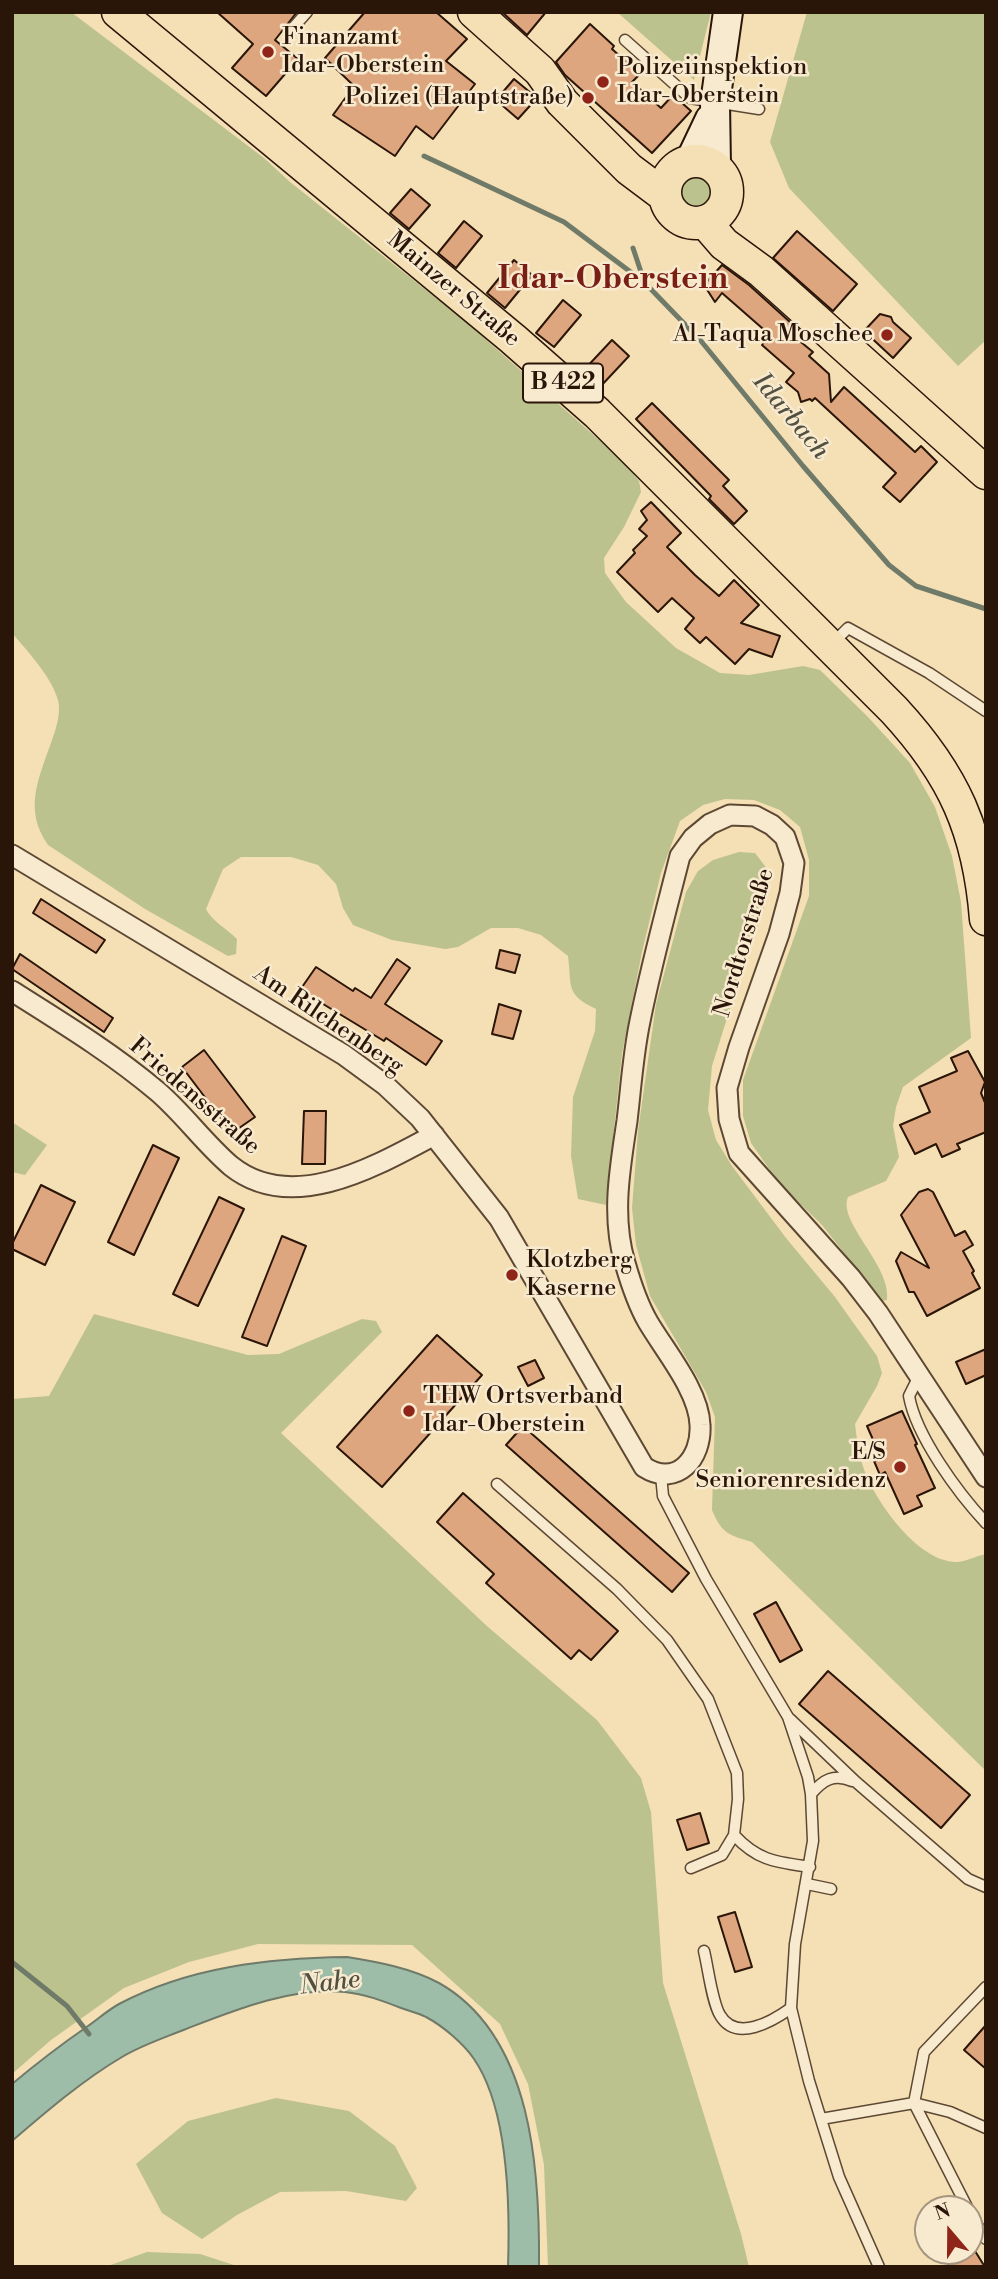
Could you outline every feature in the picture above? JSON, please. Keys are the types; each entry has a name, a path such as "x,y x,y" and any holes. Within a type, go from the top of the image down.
{"main road":[{"name":"Mainzer Straße","path":"118,12 513,339 588,405 831,645 914,732 947,779 965,816 975,846 986,919"},
{"path":"474,12 540,71 562,102 606,144 651,167 686,174 723,175 727,195 715,214 690,222 679,218 671,210 686,174"},
{"path":"715,214 724,244 761,271 986,473"}],"street":[{"path":"686,174 715,103 728,12"},
{"name":"Nordtorstraße","path":"661,1475 680,1470 691,1460 698,1445 699,1417 685,1382 635,1296 616,1219 621,1167 640,1023 680,856 693,838 710,824 730,815 755,816 772,825 785,837 794,863 790,893 779,934 727,1088 729,1119 739,1153 851,1278 878,1313 986,1477"},
{"name":"Am Rilchenberg","path":"12,855 344,1055 385,1085 420,1118 499,1218 644,1467 661,1475"},
{"name":"Friedensstraße","path":"12,991 139,1076 175,1107 227,1162 260,1182 291,1188 324,1182 375,1165 434,1135"}],"lane":[{"path":"292,29 307,12"},
{"path":"625,40 690,98 759,109"},
{"path":"831,645 848,628 940,680 986,711"},
{"path":"919,1376 909,1396 915,1420 940,1462 986,1523"},
{"path":"661,1475 663,1496 706,1579 788,1717 811,1794 813,1841 795,1944 791,2008 809,2081 839,2177 879,2267"},
{"path":"497,1484 617,1588 667,1640 708,1699 737,1773 738,1799 734,1835 722,1854 691,1868"},
{"path":"788,1717 856,1782 968,1879 986,1887"},
{"path":"811,1794 820,1783 830,1778 843,1777 856,1782"},
{"path":"734,1835 757,1856 770,1861 810,1867"},
{"path":"807,1884 831,1889"},
{"path":"704,1951 719,2014 728,2025 742,2029 773,2021 791,2008"},
{"path":"961,2195 915,2103 924,2052 986,1987"},
{"path":"821,2119 915,2103 950,2112 986,2128"}],"green space":[{"path":"12,12 71,12 264,158 290,182 465,321 624,462 639,481 641,492 624,527 604,558 605,573 626,602 676,648 720,673 749,675 803,666 820,670 910,763 935,807 952,856 961,902 971,1038 903,1087 893,1126 899,1157 886,1181 848,1197 850,1219 881,1273 887,1300 882,1301 822,1225 779,1183 751,1143 743,1116 743,1080 809,896 809,860 800,827 780,810 754,800 725,799 703,805 680,821 661,873 622,1054 606,1205 578,1199 571,1156 573,1097 595,1031 596,1009 575,994 570,982 568,956 541,935 518,928 491,928 458,947 445,949 392,940 353,925 343,908 336,884 318,865 291,857 241,857 223,869 206,909 215,921 237,939 236,954 228,956 145,909 48,845 36,818 36,792 57,724 59,705 45,673 12,633"},
{"path":"617,12 711,12 694,80"},
{"path":"807,12 986,12 986,340 958,366 789,188 770,142"},
{"path":"698,176 710,181 715,193 710,205 698,210 686,205 681,193 686,181"},
{"path":"739,852 755,853 765,866 770,880 768,896 712,1066 708,1110 716,1140 732,1166 835,1297 877,1356 882,1373 855,1424 863,1466 879,1500 913,1541 940,1559 958,1562 986,1554 986,1771 752,1542 732,1535 719,1524 712,1510 715,1417 706,1392 650,1296 636,1245 632,1208 638,1131 656,1004 686,892 698,871 713,860"},
{"path":"12,1122 47,1145 25,1175 12,1172"},
{"path":"94,1314 248,1355 279,1354 362,1319 376,1321 382,1332 281,1433 488,1627 597,1720 641,1778 651,1812 663,1983 749,2267 548,2267 544,2165 528,2084 500,2024 412,1945 258,1944 189,1962 124,1988 51,2040 12,2074 12,1399 49,1396"},
{"path":"276,2098 349,2111 395,2146 417,2188 406,2201 346,2191 280,2192 237,2215 202,2239 162,2213 136,2164 188,2121"},
{"path":"147,2252 200,2254 240,2267 105,2267"}],"water":[{"name":"Nahe","path":"347,1957 382,1963 439,1983 470,2007 494,2036 512,2071 525,2109 533,2149 539,2267 508,2267 507,2188 501,2131 486,2080 474,2059 453,2036 426,2017 360,1994 325,1991 284,1996 224,2014 145,2045 93,2076 12,2141 12,2084 119,2004 173,1981 230,1967"}],"building":[{"name":"Finanzamt Idar-Oberstein","path":"217,12 297,12 275,40 298,59 266,96 232,68 253,44"},
{"path":"365,12 436,12 467,39 446,61 475,84 433,139 416,126 395,156 333,115 354,86 325,58"},
{"path":"502,12 546,12 527,35"},
{"name":"Polizeiinspektion Idar-Oberstein","path":"590,24 614,46 612,49 640,74 632,82 661,108 673,95 691,111 652,153 565,75 556,62"},
{"path":"514,79 537,98 518,119 496,100"},
{"path":"411,189 430,205 409,229 390,213"},
{"path":"464,221 482,236 456,268 438,253"},
{"path":"797,231 857,284 833,311 773,258"},
{"path":"514,260 532,275 505,308 487,293"},
{"path":"722,265 749,285 801,332 796,338 813,352 809,356 829,374 831,402 844,387 915,452 921,446 937,462 900,502 883,487 896,473 815,398 801,402 798,392 786,382 794,373 762,345 770,335 722,293 715,302 704,285"},
{"path":"563,300 581,315 554,347 536,333"},
{"name":"Al-Taqua Moschee","path":"880,314 891,317 911,338 893,358 864,331"},
{"path":"612,340 629,356 600,387 583,371"},
{"path":"652,403 729,480 723,486 747,511 734,524 709,499 711,496 636,419"},
{"path":"651,502 681,533 667,547 695,575 719,596 734,580 759,605 741,623 780,636 772,657 749,649 735,664 706,637 700,643 685,629 694,618 672,598 658,612 617,572 647,536 639,529 647,520 641,511"},
{"path":"41,899 105,940 96,953 33,913"},
{"path":"500,950 520,955 515,973 496,968"},
{"path":"20,954 113,1018 104,1032 12,969"},
{"path":"397,959 410,968 385,1004 442,1041 426,1065 386,1038 384,1041 300,990 316,967 353,991 355,988 371,998"},
{"path":"499,1004 521,1011 513,1039 492,1034"},
{"path":"204,1050 255,1117 232,1133 182,1067"},
{"path":"968,1051 985,1082 981,1093 986,1105 986,1132 957,1144 960,1149 942,1157 936,1144 915,1154 900,1125 930,1112 919,1087 957,1071 951,1058"},
{"path":"304,1111 326,1111 325,1164 302,1164"},
{"path":"153,1145 179,1158 134,1255 108,1242"},
{"path":"41,1185 75,1202 45,1265 12,1249"},
{"path":"928,1189 933,1192 955,1236 965,1231 973,1245 963,1251 980,1288 927,1316 914,1292 909,1292 896,1261 901,1252 929,1268 901,1215 919,1192"},
{"path":"219,1197 244,1209 198,1306 173,1294"},
{"path":"282,1236 306,1246 267,1346 242,1337"},
{"name":"THW Ortsverband Idar-Oberstein","path":"437,1335 482,1375 382,1487 337,1447"},
{"path":"986,1349 986,1375 966,1384 956,1362"},
{"path":"535,1360 544,1378 528,1386 518,1367"},
{"name":"E/S Seniorenresidenz","path":"902,1411 935,1488 917,1496 922,1506 904,1514 885,1472 880,1475 874,1461 881,1458 867,1426"},
{"path":"523,1426 689,1573 672,1592 506,1445"},
{"path":"463,1493 618,1631 591,1660 579,1650 571,1659 486,1583 494,1574 437,1522"},
{"path":"776,1602 802,1650 780,1662 754,1614"},
{"path":"828,1671 970,1795 941,1828 799,1704"},
{"path":"700,1813 709,1843 687,1850 677,1820"},
{"path":"735,1912 752,1967 735,1972 718,1917"},
{"path":"986,2025 986,2069 964,2050"},
{"path":"949,2265 985,2267 950,2267"}],"waterway":[{"name":"Idarbach","path":"424,156 564,222 644,282 701,341 803,466 889,565 916,586 986,609"},
{"path":"633,248 644,281"},
{"path":"12,1962 67,2006 89,2034"}],"place":[{"name":"Finanzamt Idar-Oberstein","path":"268,52"},
{"name":"Polizeiinspektion Idar-Oberstein","path":"603,82"},
{"name":"Polizei (Hauptstraße)","path":"588,98"},
{"name":"Al-Taqua Moschee","path":"887,335"},
{"name":"Klotzberg Kaserne","path":"512,1275"},
{"name":"THW Ortsverband Idar-Oberstein","path":"409,1411"},
{"name":"E/S Seniorenresidenz","path":"900,1467"}],"district":[{"name":"Idar-Oberstein","path":"613,280"}]}
